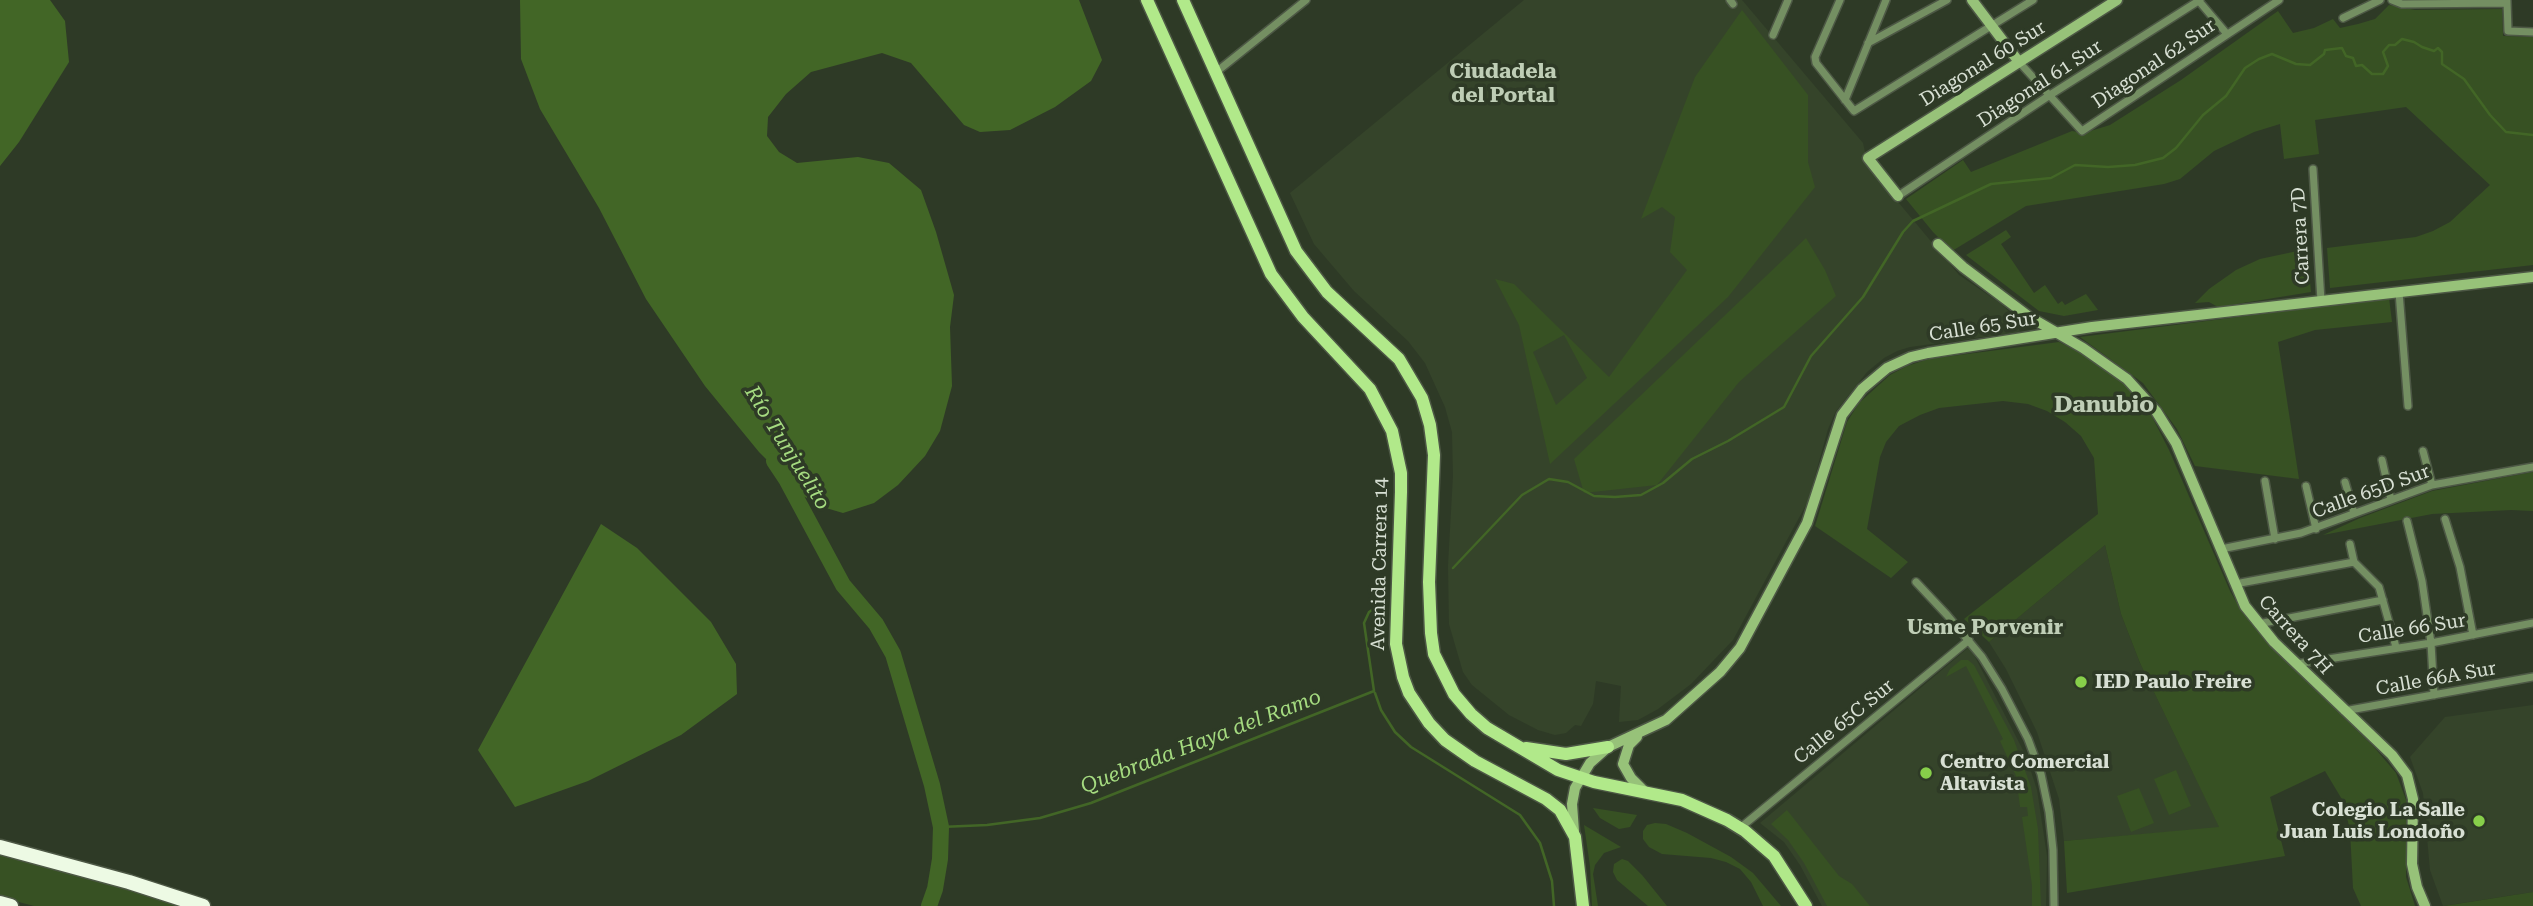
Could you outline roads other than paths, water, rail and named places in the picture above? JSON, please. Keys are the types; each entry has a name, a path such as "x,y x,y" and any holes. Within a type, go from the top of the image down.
{"highway":[{"path":"0,847 129,882 203,906"},
{"path":"0,903 11,906"}],"main road":[{"name":"Avenida Carrera 14","path":"1147,0 1271,274 1303,317 1370,389 1392,431 1401,472 1396,644 1400,669 1409,693 1429,723 1446,740 1475,761 1554,805 1565,817 1575,836 1583,906"},
{"path":"1183,0 1288,236 1304,264 1327,292 1399,359 1422,398 1430,425 1434,455 1428,611 1434,654 1448,685 1460,702 1487,727 1514,746 1558,770 1579,778 1693,803 1740,828 1774,856 1806,906"},
{"path":"1514,746 1566,754 1608,747"}],"street":[{"path":"1215,73 1306,0"},
{"path":"1773,35 1788,0"},
{"path":"1840,0 1815,57 1816,63 1854,111 2033,0"},
{"path":"1845,100 1886,0"},
{"path":"1931,9 1935,0"},
{"path":"1868,43 1947,0"},
{"path":"1972,0 2019,62 2049,95"},
{"name":"Diagonal 60 Sur","path":"1898,196 1868,158 2117,0"},
{"path":"2199,0 2227,34"},
{"name":"Diagonal 61 Sur","path":"1898,196 2049,95 2199,0"},
{"name":"Diagonal 62 Sur","path":"2049,95 2082,131 2279,0"},
{"path":"2343,18 2380,0"},
{"path":"2392,0 2402,4 2507,1 2508,31 2533,32"},
{"name":"Carrera 7D","path":"2313,169 2321,301"},
{"name":"Carrera 7H","path":"1938,244 1963,267 2018,308 2127,379 2156,411 2176,443 2234,584 2258,624 2295,664 2392,755 2407,775 2413,799 2412,864 2425,906"},
{"name":"Calle 65 Sur","path":"1579,778 1590,763 1608,747 1645,731 1676,713 1720,672 1747,637 1807,523 1842,415 1862,389 1887,368 1912,356 2057,332 2533,277"},
{"path":"2399,292 2409,406"},
{"path":"2423,451 2432,485"},
{"path":"2382,460 2391,500"},
{"name":"Calle 65D Sur","path":"2221,549 2316,528 2432,485 2533,467"},
{"path":"2265,481 2275,539"},
{"path":"2345,482 2354,513"},
{"path":"2306,486 2316,528"},
{"path":"2445,519 2460,568 2473,635"},
{"path":"2407,521 2422,580 2431,643 2434,695"},
{"path":"2350,544 2354,562 2375,580 2396,647"},
{"path":"2234,584 2354,562"},
{"path":"1916,582 1969,640 2011,705 2040,775 2052,831 2054,906"},
{"path":"2258,624 2383,600"},
{"name":"Calle 66 Sur","path":"2295,664 2431,643 2533,623"},
{"name":"Calle 65C Sur","path":"1740,828 1969,640"},
{"name":"Calle 66A Sur","path":"2344,711 2533,677"},
{"name":"Calle 65 Sur","path":"1645,731 1629,745 1623,764 1631,778 1645,792"},
{"path":"1575,836 1572,804 1579,778"}],"water":[{"path":"0,0 50,0 65,21 69,62 19,142 0,166"},
{"path":"520,0 1079,0 1102,60 1091,81 1055,107 1010,130 980,132 964,125 911,63 882,53 811,72 786,94 768,117 767,136 779,152 797,163 858,157 889,163 921,190 954,295 950,327 952,386 940,431 925,456 898,485 874,503 843,513 803,496 759,452 705,386 646,299 599,208 540,109 521,59"},
{"path":"601,524 637,548 711,622 736,664 737,694 681,735 588,781 515,807 478,750"}],"waterway":[{"name":"Quebrada Haya del Ramo","path":"1453,568 1522,495 1549,479 1568,482 1594,496 1641,495 1663,483 1692,459 1784,407 1811,356 1863,297 1903,232 1913,221 1991,184 2051,178 2075,165 2135,165 2163,158 2176,148 2203,115 2226,96 2245,68 2259,59 2272,54 2296,64 2310,65 2324,54 2325,50 2342,48 2346,56 2353,58 2356,66 2362,65 2372,74 2383,74 2388,66 2383,52 2389,45 2395,45 2402,39 2434,51 2438,48 2442,52 2442,64 2464,79 2506,132 2533,135"},
{"name":"Río Tunjuelito","path":"774,461 843,585 876,624 893,654 932,785 941,827 940,859 929,906"},
{"name":"Quebrada Haya del Ramo","path":"941,827 987,825 1040,818 1091,803 1374,691 1364,623 1369,612 1383,603"},
{"path":"1375,693 1381,710 1395,732 1411,747 1520,815 1540,843 1552,881 1554,906"}],"place":[{"name":"IED Paulo Freire","path":"2081,682"},
{"name":"Centro Comercial Altavista","path":"1926,773"},
{"name":"Colegio La Salle Juan Luis Londoño","path":"2479,821"}],"district":[{"name":"Ciudadela del Portal","path":"1503,84"},
{"name":"Danubio","path":"2104,405"},
{"name":"Usme Porvenir","path":"1985,628"}]}
